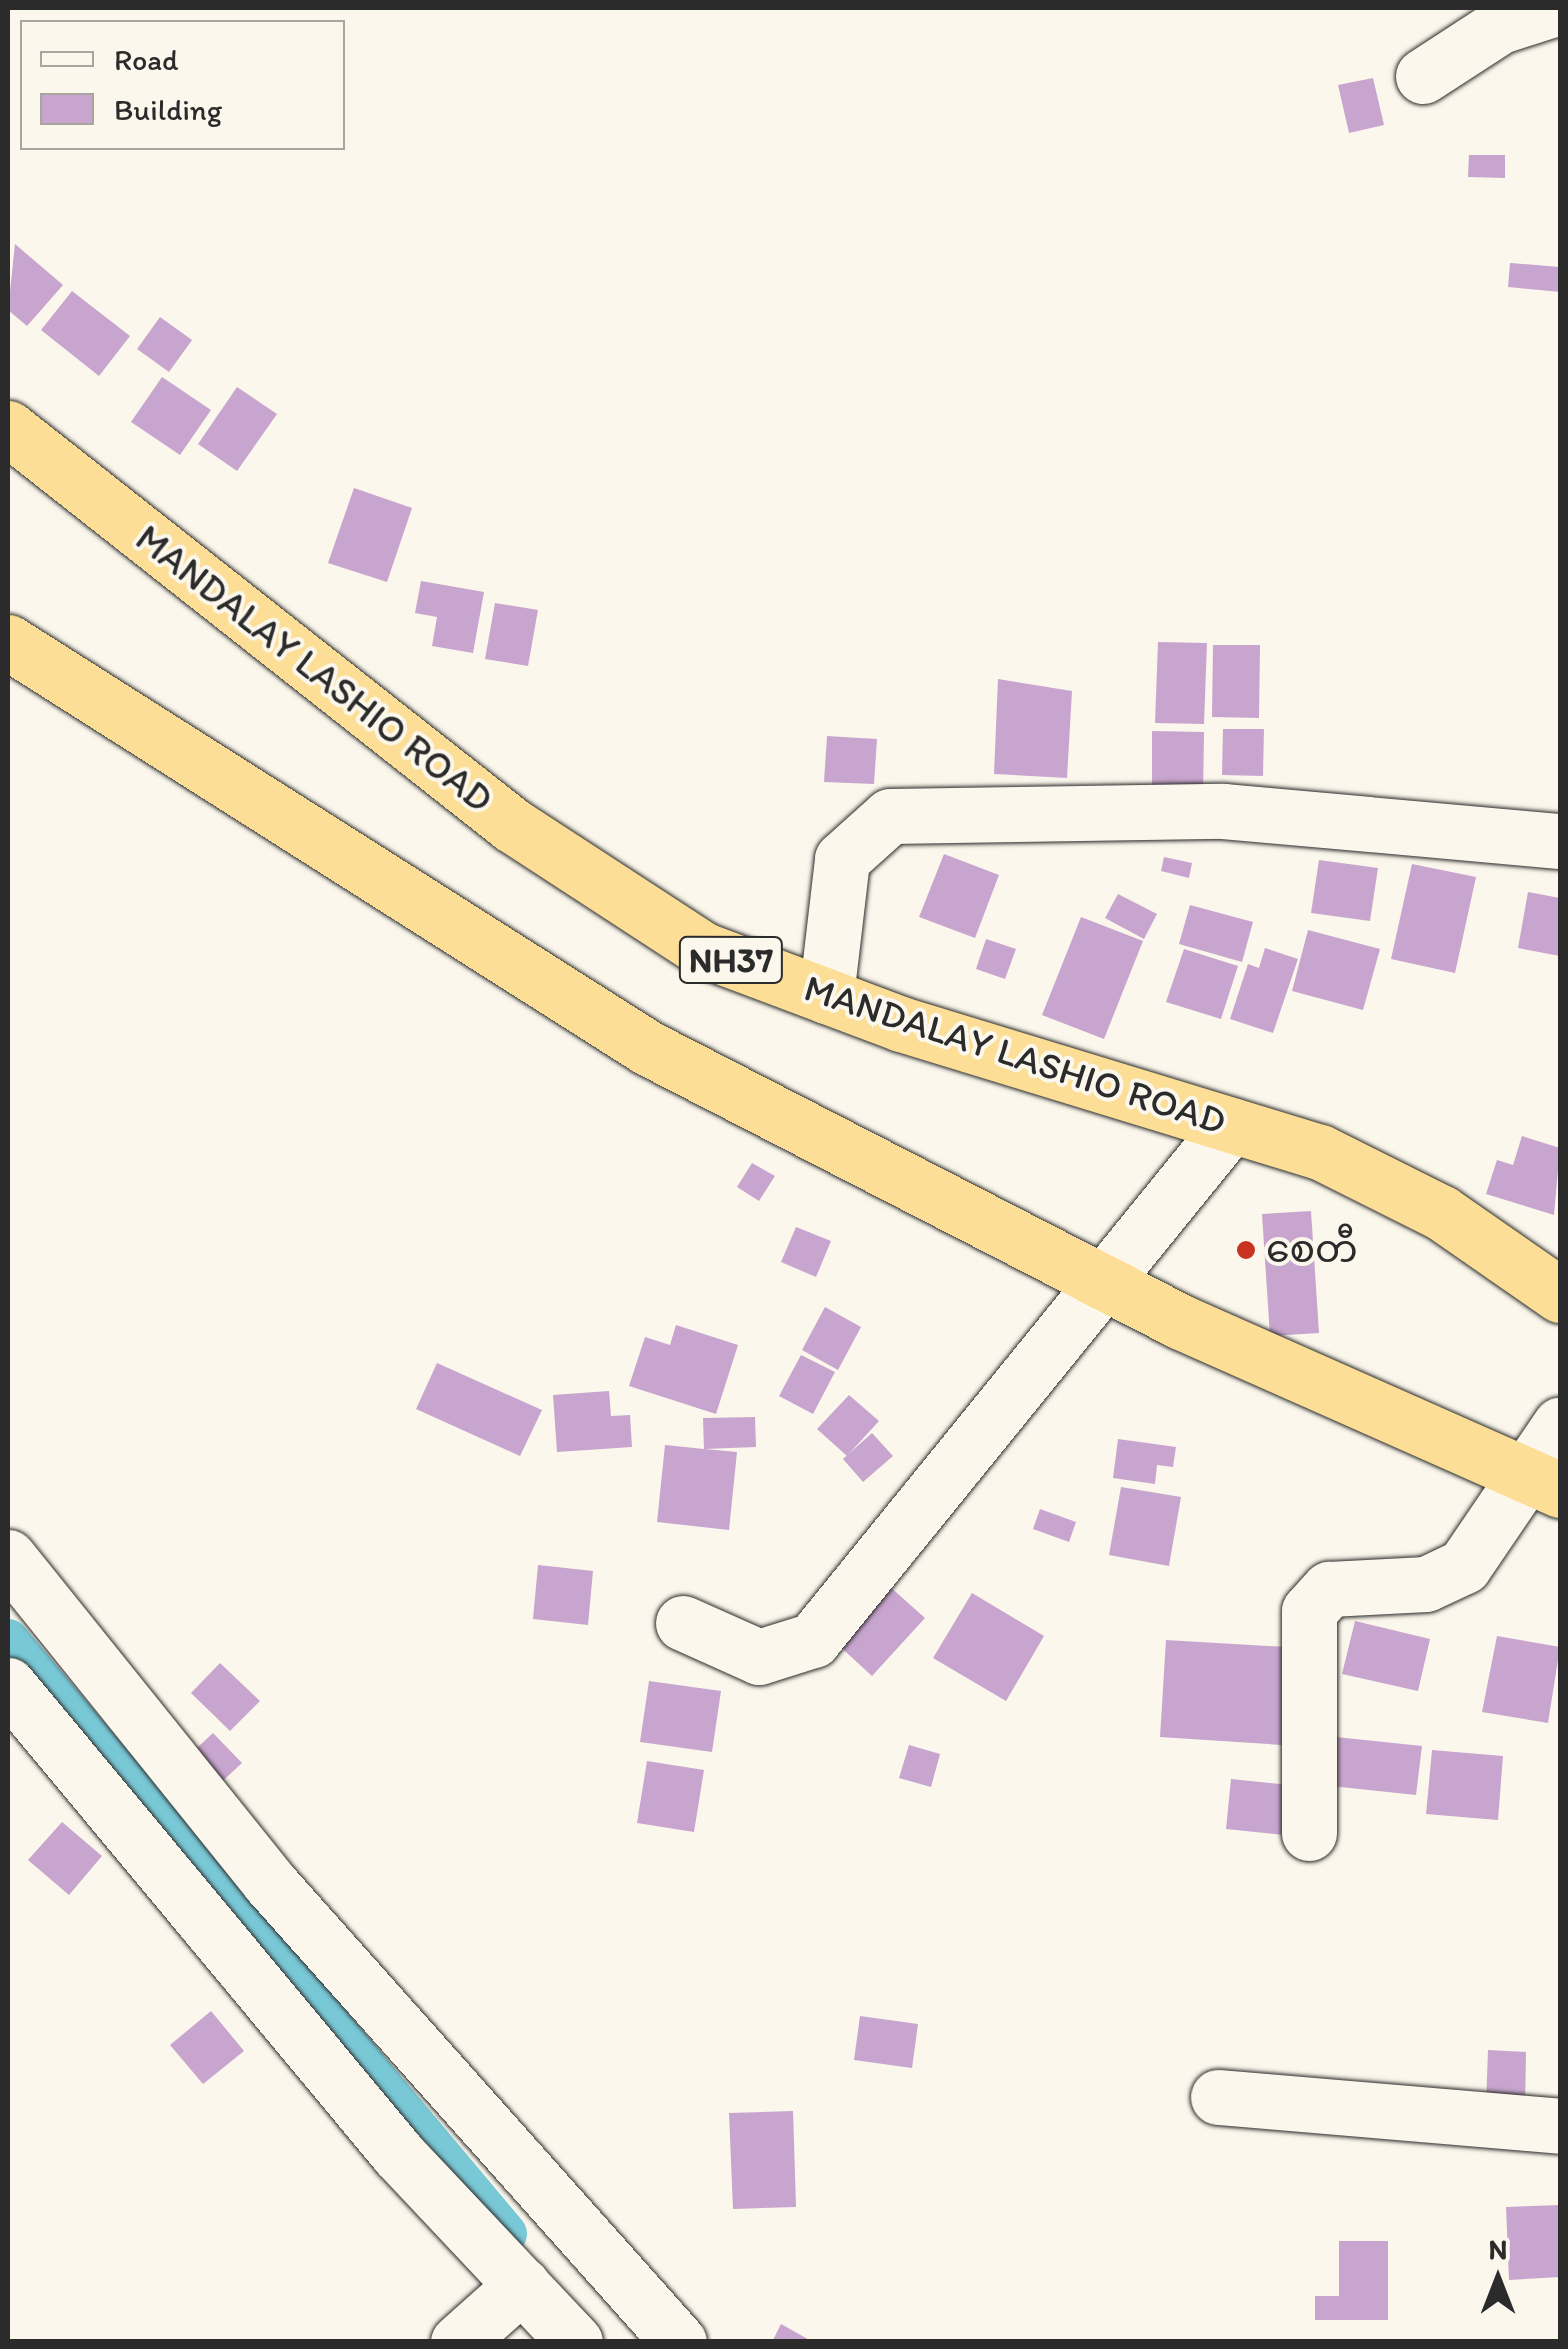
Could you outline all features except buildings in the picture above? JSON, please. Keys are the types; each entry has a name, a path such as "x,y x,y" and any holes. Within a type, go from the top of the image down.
{"highway":[{"name":"MANDALAY LASHIO ROAD","path":"8,428 617,900 704,950 826,996 1320,1152 1442,1212 1560,1295"},
{"path":"8,642 648,1048 1108,1284 1546,1484"}],"street":[{"path":"1422,76 1500,26 1556,8"},
{"path":"826,996 842,859 890,816 1223,811 1560,840"},
{"path":"683,1623 759,1657 812,1640 1108,1284 1231,1125"},
{"path":"1310,1834 1310,1612 1329,1588 1426,1584 1464,1566 1546,1484 1560,1425"},
{"path":"8,1557 269,1882 679,2342"},
{"path":"8,1686 398,2154 575,2342"},
{"path":"1218,2098 1560,2126"},
{"path":"458,2342 522,2286"}],"waterway":[{"path":"8,1640 506,2234"}],"place":[{"name":"စေတီ","path":"1246,1250"}]}
